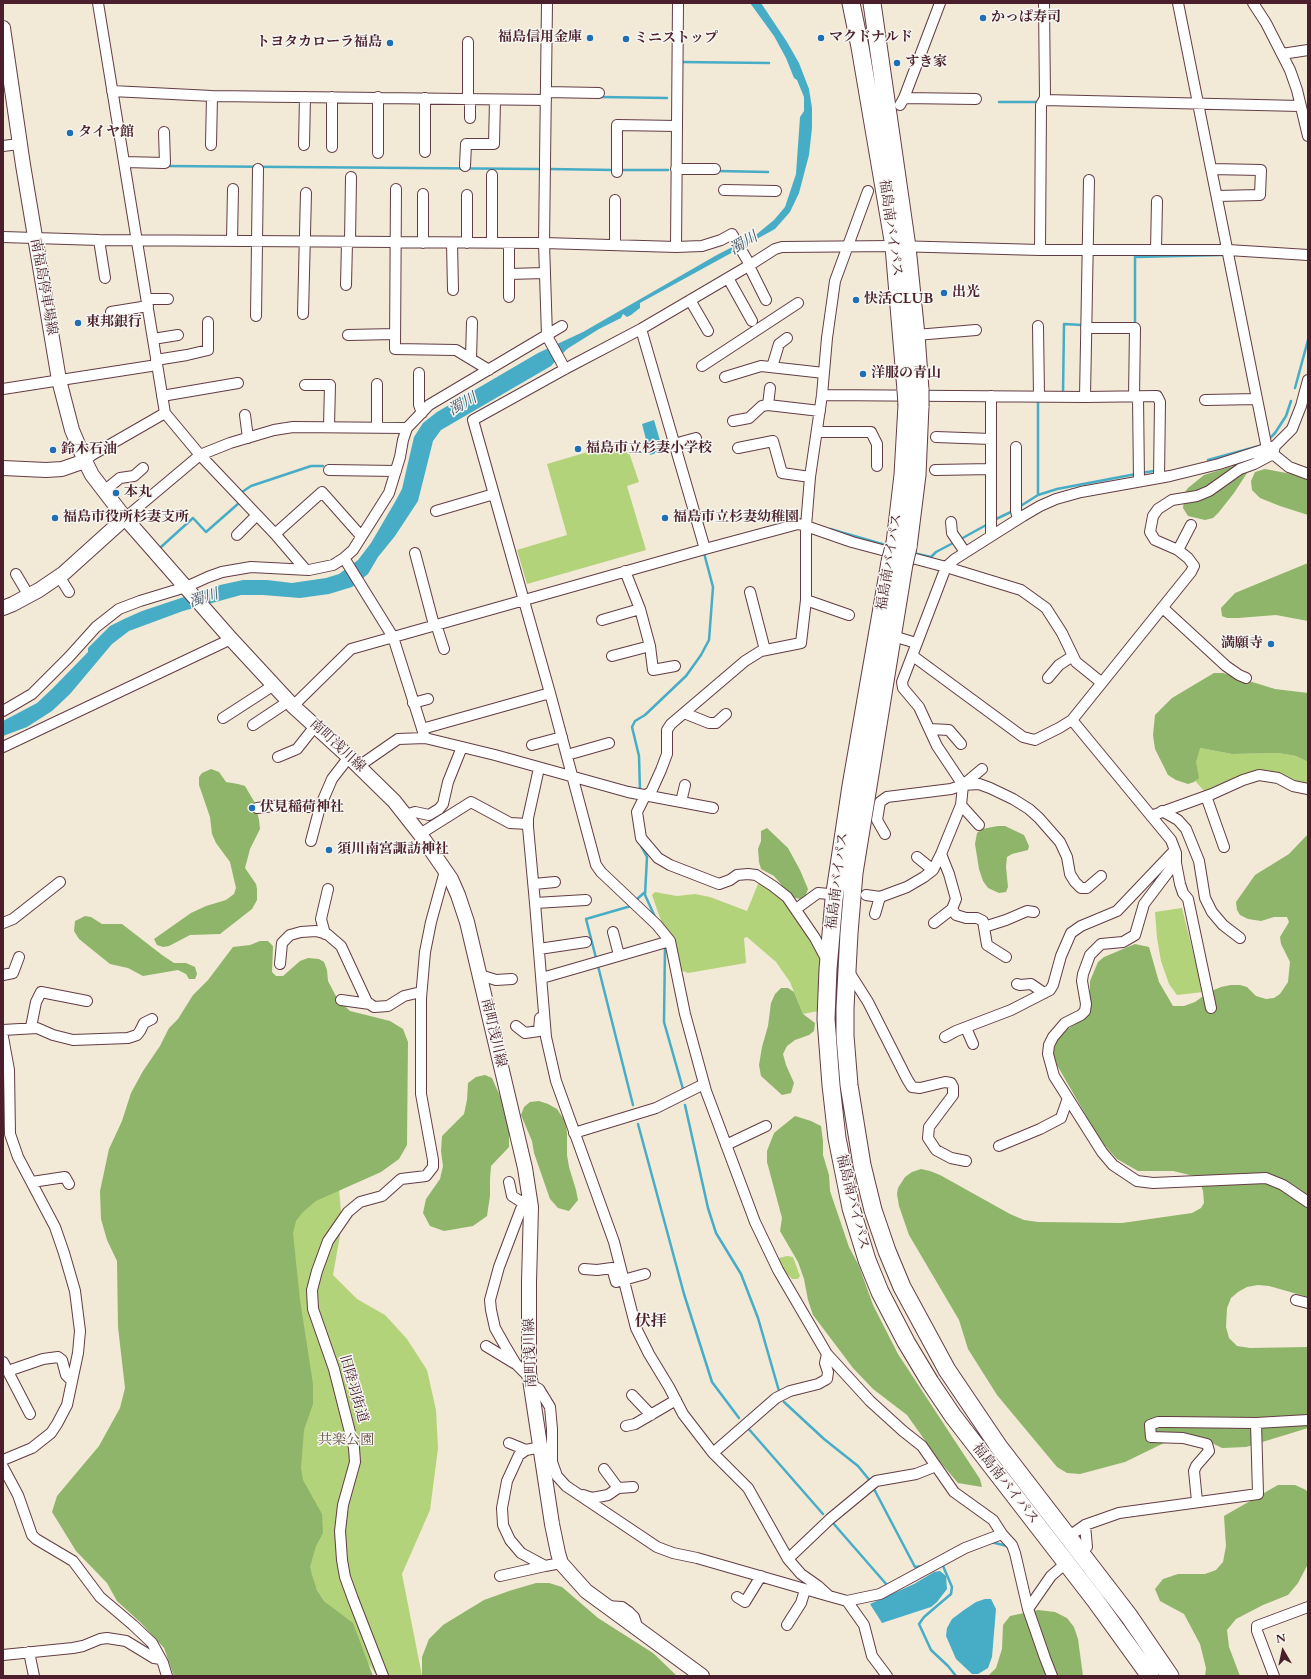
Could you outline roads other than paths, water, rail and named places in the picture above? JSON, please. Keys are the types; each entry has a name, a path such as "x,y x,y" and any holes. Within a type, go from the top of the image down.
{"highway":[{"name":"福島南バイパス","path":"851,3 900,246 916,334 913,398"},
{"name":"福島南バイパス","path":"872,3 900,246 913,398 917,475 850,786 834,899 828,969 826,1019 831,1085 838,1144 851,1208 867,1260 880,1292 906,1342 953,1416 1119,1632 1150,1676"},
{"name":"福島南バイパス","path":"897,563 893,636 869,771 854,873 845,1008 845,1036 849,1085 862,1164 873,1210 887,1251 902,1287 947,1370 1004,1453 1129,1616 1170,1676"}],"street":[{"path":"98,3 165,412 200,455 275,534 305,569"},
{"path":"547,3 544,273 547,336 564,369"},
{"path":"676,247 678,3"},
{"path":"940,3 902,102 976,99"},
{"path":"1040,250 1041,105 1044,100 1044,3"},
{"path":"1178,3 1257,399 1272,450 1289,467 1308,474"},
{"path":"1253,3 1266,23 1282,54 1294,83 1307,129"},
{"name":"南福島停車場線","path":"3,28 35,239 59,380 72,430 85,461"},
{"path":"468,42 470,118"},
{"path":"1282,54 1308,50"},
{"path":"112,91 212,96 378,97 495,100 599,93"},
{"path":"211,145 212,96"},
{"path":"304,146 305,97"},
{"path":"332,97 332,147"},
{"path":"378,97 378,153"},
{"path":"425,98 425,152"},
{"path":"465,166 466,144 494,144 495,100"},
{"path":"1044,100 1300,106"},
{"path":"617,172 617,125 677,126"},
{"path":"124,162 165,163 164,132"},
{"path":"3,146 20,144"},
{"path":"256,316 258,169"},
{"path":"676,169 715,169"},
{"path":"1211,169 1261,170 1260,195 1217,196"},
{"path":"492,175 492,243"},
{"path":"346,285 351,177"},
{"path":"1085,397 1089,180"},
{"path":"232,241 233,189"},
{"path":"396,189 395,349 456,350 490,370"},
{"path":"724,190 776,191"},
{"path":"824,956 815,938 787,897 773,886 756,875 748,874 737,875 730,880 719,884 670,865 658,858 641,838 637,812 646,795 651,792 667,754 667,730 670,724 745,661 765,650 801,643 806,600 806,526 810,477 820,411 827,338 835,281 868,192"},
{"path":"303,314 306,242 306,193"},
{"path":"423,194 423,243"},
{"path":"467,195 467,243"},
{"path":"615,200 615,245"},
{"path":"1156,250 1157,201"},
{"path":"3,237 99,240 544,243 676,247 702,246 721,240 732,234 766,300"},
{"path":"99,240 105,278"},
{"path":"452,243 453,290"},
{"path":"508,297 509,243"},
{"path":"1052,1676 1044,1658 1028,1609 1012,1545 1002,1534 993,1520 954,1492 922,1446 903,1432 870,1401 828,1354 778,1270 755,1222 704,1084 685,1014 670,941 657,925 601,872 596,865 550,692 473,420 564,369 641,329 728,278 748,264 775,249 782,247 900,246 1040,250 1228,250 1308,255"},
{"path":"509,274 544,273"},
{"path":"728,278 752,321"},
{"path":"111,312 147,302 168,299"},
{"path":"690,300 708,331"},
{"path":"702,366 798,303"},
{"path":"3,389 157,363 208,350 208,322"},
{"path":"471,359 472,322"},
{"path":"3,711 32,694 96,627 115,611 140,601 187,589 208,577 236,569 250,567 305,569 333,565 344,559 352,550 389,492 407,428 429,405 562,326"},
{"path":"1038,326 1039,396"},
{"path":"1086,328 1135,328 1139,481"},
{"path":"641,329 705,549"},
{"path":"916,334 976,330"},
{"path":"348,334 395,334"},
{"path":"153,339 178,335"},
{"path":"772,367 779,344 787,338"},
{"path":"725,377 761,366 824,372"},
{"path":"419,373 419,405 422,412"},
{"path":"913,656 1023,737 1035,740 1041,738 1072,720 1163,608 1194,566 1188,558 1178,550 1156,540 1150,532 1153,516 1158,509 1172,500 1197,496 1210,491 1240,469 1254,464 1272,450 1292,430 1301,406 1308,380"},
{"path":"162,396 238,383"},
{"path":"377,384 377,427"},
{"path":"305,386 330,385 329,426"},
{"path":"768,405 770,388"},
{"path":"822,395 1085,397 1157,396 1160,402 1159,478"},
{"path":"991,396 991,536"},
{"path":"1205,400 1257,399"},
{"path":"733,421 749,418 762,406 768,405 789,412 820,411"},
{"path":"3,468 46,470 62,469 85,461 92,455 165,412"},
{"path":"245,415 248,438"},
{"path":"3,608 28,596 59,576 200,455 230,443 274,430 293,427 329,426 407,428"},
{"path":"817,432 871,432 877,444 876,466"},
{"path":"936,437 991,439"},
{"path":"674,444 696,438"},
{"path":"738,448 773,441 782,473 810,477"},
{"path":"1016,447 1016,511 1018,519"},
{"path":"866,896 880,897 907,887 924,877 932,870 941,854 961,805 963,785 937,746 920,706 904,688 902,682 913,656 916,643 934,602 946,567 965,552 1018,519 1040,506 1062,497 1081,492 1159,478 1272,450"},
{"name":"南町浅川線","path":"85,461 104,491 125,518 206,611 291,703 354,761 394,801 446,871 458,895 465,915 525,1168 530,1201 530,1382 552,1524 561,1563 586,1591 702,1676"},
{"path":"104,491 120,478 134,476 143,468"},
{"path":"935,470 991,469"},
{"path":"329,470 396,471"},
{"path":"275,534 322,492 361,536"},
{"path":"436,511 494,494"},
{"path":"237,535 257,515"},
{"path":"951,522 952,534 965,552"},
{"path":"253,725 291,703 351,649 625,571 798,524 852,542 946,567 1021,590 1046,608 1055,620 1076,662 1102,683"},
{"path":"1178,550 1191,525"},
{"path":"415,553 435,625 444,649"},
{"path":"344,559 393,637 424,733"},
{"path":"625,571 640,609 650,646 653,670 675,666"},
{"path":"16,574 28,596"},
{"path":"59,576 69,592"},
{"path":"750,592 765,650"},
{"path":"806,600 849,615"},
{"path":"1163,608 1226,666 1246,678"},
{"path":"602,620 640,609"},
{"path":"893,636 916,643"},
{"path":"3,747 231,639"},
{"path":"612,656 650,646"},
{"path":"1048,678 1060,665 1073,656"},
{"path":"223,718 274,685"},
{"path":"311,841 320,807 332,778 354,761 398,739 424,733 550,692"},
{"path":"414,703 428,699"},
{"path":"684,713 709,723 716,723 726,714"},
{"path":"1072,720 1171,840 1175,850 1180,884 1183,893 1188,899 1190,907 1211,1008"},
{"path":"278,757 297,749 316,725"},
{"path":"930,728 949,730 961,744"},
{"path":"424,733 462,747 628,792 714,808"},
{"path":"532,746 562,737"},
{"path":"567,755 608,743"},
{"path":"405,815 415,812 429,815 439,809 443,804 448,782 462,747"},
{"path":"539,768 528,824 546,1037 556,1081 614,1242 622,1280 636,1328 683,1414 713,1453 748,1488 788,1559 801,1574 818,1586 828,1596"},
{"path":"963,785 982,769"},
{"path":"1151,816 1259,775 1278,778 1293,786 1308,789"},
{"path":"885,834 877,820 880,802 883,799 912,793 951,789 963,785 979,784 1018,802 1039,818 1060,842 1066,857 1070,874 1075,882 1082,888 1087,888 1101,876"},
{"path":"681,802 685,785"},
{"path":"1206,796 1224,847"},
{"path":"420,834 471,802 510,823 528,824"},
{"path":"257,808 282,805 291,807 320,807"},
{"path":"961,805 979,825"},
{"path":"1162,811 1178,820 1186,829 1200,861 1205,898 1212,912 1223,925 1240,938"},
{"path":"945,1037 1011,1010 1050,990 1053,985 1061,956 1071,933 1081,926 1117,911 1175,850"},
{"path":"934,923 952,908 956,899 949,874 941,854"},
{"path":"917,857 932,870"},
{"path":"1176,863 1144,904 1135,936 1123,942 1101,944 1094,949 1085,964 1082,981 1086,1004 1085,1011 1082,1015 1072,1018 1065,1023 1053,1037 1049,1045 1048,1054 1054,1076 1099,1148 1109,1161 1126,1175 1137,1181 1152,1183 1266,1178 1283,1185 1308,1202"},
{"name":"旧陸羽街道","path":"383,1676 350,1592 342,1560 340,1531 343,1504 355,1462 354,1448 334,1369 313,1309 312,1290 328,1241 348,1212 360,1202 382,1196 401,1179 426,1176 433,1167 421,1094 421,992 425,952 431,922 446,871"},
{"path":"3,923 13,920 60,882"},
{"path":"534,884 555,882"},
{"path":"325,934 321,919 328,889"},
{"path":"796,910 818,893 829,894"},
{"path":"876,914 880,897"},
{"path":"535,904 586,900"},
{"path":"952,908 956,915 966,918 977,918 983,921 987,945 1006,957"},
{"path":"984,927 1006,920 1027,910 1034,912"},
{"path":"280,964 282,943 290,935 301,932 316,931 325,934 341,946 367,1002 374,1007 388,1006 404,996 421,992"},
{"path":"613,932 619,956"},
{"path":"542,978 670,941"},
{"path":"538,949 586,942"},
{"path":"3,975 13,973 19,957"},
{"path":"847,968 868,1002 903,1073 912,1087 920,1088 945,1082 951,1083 953,1087 953,1095 928,1127 928,1138 936,1150 951,1158 966,1161"},
{"path":"480,975 496,980 512,978"},
{"path":"1016,984 1031,984 1044,993"},
{"path":"31,1027 36,1002 41,992 86,1001"},
{"path":"341,1000 370,1004"},
{"path":"516,1026 525,1033 539,1031 540,1012 544,1005"},
{"path":"3,1030 31,1027 73,1040 128,1038 137,1035 144,1023 152,1019"},
{"path":"966,1028 973,1044"},
{"path":"3,1037 4,1050 9,1070 9,1129 7,1141 32,1182 55,1228 75,1291 80,1331 78,1353 68,1405 51,1433 32,1448 3,1460"},
{"path":"574,1132 656,1108 704,1084"},
{"path":"999,1146 1061,1118 1068,1098"},
{"path":"726,1145 766,1126"},
{"path":"32,1182 65,1177 69,1184"},
{"path":"509,1182 512,1196 520,1201 530,1201"},
{"path":"530,1201 521,1209 499,1267 490,1300 495,1328 516,1364 530,1382 539,1389 550,1407 552,1462 557,1476 575,1493 657,1547 672,1553 697,1558 847,1601 880,1594 965,1548 1002,1534"},
{"path":"584,1269 597,1270 612,1268 616,1282 645,1274"},
{"path":"1296,1300 1308,1303"},
{"path":"486,1346 516,1364"},
{"path":"713,1453 776,1398 790,1391 818,1384 827,1379 828,1372 825,1364 828,1354"},
{"path":"30,1414 5,1367 58,1357 62,1360 66,1375 72,1382"},
{"path":"632,1395 651,1415"},
{"path":"626,1426 635,1424 676,1400"},
{"path":"1197,1502 1194,1471 1196,1466 1208,1451 1207,1444 1183,1438 1151,1437 1150,1425 1158,1422 1256,1423 1308,1420"},
{"path":"1068,1537 1085,1525 1119,1513 1258,1494 1256,1423"},
{"path":"509,1443 526,1450"},
{"path":"541,1447 526,1450 519,1455 507,1481 502,1508 503,1525 510,1540 521,1552 544,1566"},
{"path":"3,1466 20,1500 32,1535 36,1539 73,1561 100,1597 152,1644 161,1659 167,1676"},
{"path":"788,1559 830,1519 876,1481 916,1474 936,1466"},
{"path":"604,1469 618,1488"},
{"path":"575,1493 592,1498 608,1495 618,1488 632,1487"},
{"path":"1080,1553 1087,1547 1085,1525"},
{"path":"500,1576 561,1563"},
{"path":"1028,1609 1051,1576 1066,1563"},
{"path":"737,1597 745,1602 761,1576"},
{"path":"786,1626 801,1603 805,1590"},
{"path":"847,1601 864,1625 872,1656 887,1676"},
{"path":"1274,1676 1257,1631 1258,1626 1307,1610"},
{"path":"3,1654 73,1648 107,1638 126,1641 154,1658 161,1659"},
{"path":"29,1652 34,1676"}],"water":[{"name":"濁川","path":"750,3 761,3 787,42 799,63 809,89 812,108 812,128 809,155 799,193 790,212 775,229 640,303 640,308 631,315 627,317 623,314 621,318 599,329 567,349 551,366 441,430 433,441 418,501 395,536 378,557 368,574 352,587 329,594 300,598 241,595 183,611 129,631 112,644 70,694 52,711 27,727 3,736 3,721 37,703 88,652 88,648 110,626 124,619 142,611 220,585 243,580 267,580 292,583 326,578 339,574 358,560 371,543 395,502 402,489 414,437 423,423 437,412 538,353 583,332 715,256 757,234 774,220 785,207 796,174 800,117 804,111 804,97 797,80 794,78 786,58 774,36"},
{"path":"654,420 663,451 650,455 642,424"},
{"path":"940,1571 946,1576 947,1589 937,1602 931,1607 882,1623 870,1604 914,1584 934,1572"},
{"path":"991,1599 996,1609 992,1657 988,1668 978,1674 972,1674 956,1659 946,1636 947,1628 952,1619 976,1602"}],"waterway":[{"path":"680,62 769,63"},
{"path":"600,97 667,98"},
{"path":"999,102 1039,102"},
{"path":"165,166 538,169"},
{"path":"549,169 614,170"},
{"path":"619,170 668,170"},
{"path":"717,171 768,172"},
{"path":"1135,324 1135,257 1223,255"},
{"path":"1063,394 1064,324 1082,325"},
{"path":"1295,388 1308,340"},
{"path":"1038,400 1038,495"},
{"path":"1268,440 1275,433 1286,416 1291,401"},
{"path":"1208,460 1259,446"},
{"path":"242,492 251,486 311,466 323,466"},
{"path":"1141,473 1154,471"},
{"path":"1019,507 1038,495 1057,489 1136,474"},
{"path":"161,547 193,518 206,532 239,503"},
{"path":"994,520 1013,511"},
{"path":"959,540 988,524"},
{"path":"830,529 889,546"},
{"path":"913,553 931,557 936,552 955,542"},
{"path":"640,791 639,756 632,727 635,721 645,715 686,676 701,655 709,640 713,587 704,553"},
{"path":"640,844 647,857 645,895 656,919"},
{"path":"636,900 645,892"},
{"path":"596,958 586,919 631,906"},
{"path":"665,947 664,1022 683,1089"},
{"path":"598,966 633,1105"},
{"path":"685,1105 708,1208 716,1233 741,1274 758,1318 779,1391"},
{"path":"638,1124 684,1294 712,1382 739,1418"},
{"path":"784,1402 824,1439 858,1466 871,1482"},
{"path":"747,1427 823,1514"},
{"path":"874,1489 915,1567 922,1566"},
{"path":"833,1523 887,1585"},
{"path":"991,1542 1007,1546"},
{"path":"943,1566 952,1587 951,1594 924,1617 919,1624 931,1650 956,1676"}],"place":[{"name":"かっぱ寿司","path":"983,18"},
{"name":"福島信用金庫","path":"590,38"},
{"name":"マクドナルド","path":"821,38"},
{"name":"ミニストップ","path":"626,39"},
{"name":"トヨタカローラ福島","path":"390,43"},
{"name":"すき家","path":"897,63"},
{"name":"タイヤ館","path":"70,133"},
{"name":"出光","path":"944,293"},
{"name":"快活CLUB","path":"856,300"},
{"name":"東邦銀行","path":"78,323"},
{"name":"洋服の青山","path":"863,374"},
{"name":"福島市立杉妻小学校","path":"578,449"},
{"name":"鈴木石油","path":"53,450"},
{"name":"本丸","path":"116,493"},
{"name":"福島市役所杉妻支所","path":"55,518"},
{"name":"福島市立杉妻幼稚園","path":"665,518"},
{"name":"満願寺","path":"1271,644"},
{"name":"伏見稲荷神社","path":"252,808"},
{"name":"須川南宮諏訪神社","path":"329,850"}],"district":[{"name":"伏拝","path":"651,1322"}],"park label":[{"name":"共楽公園","path":"346,1441"}]}
